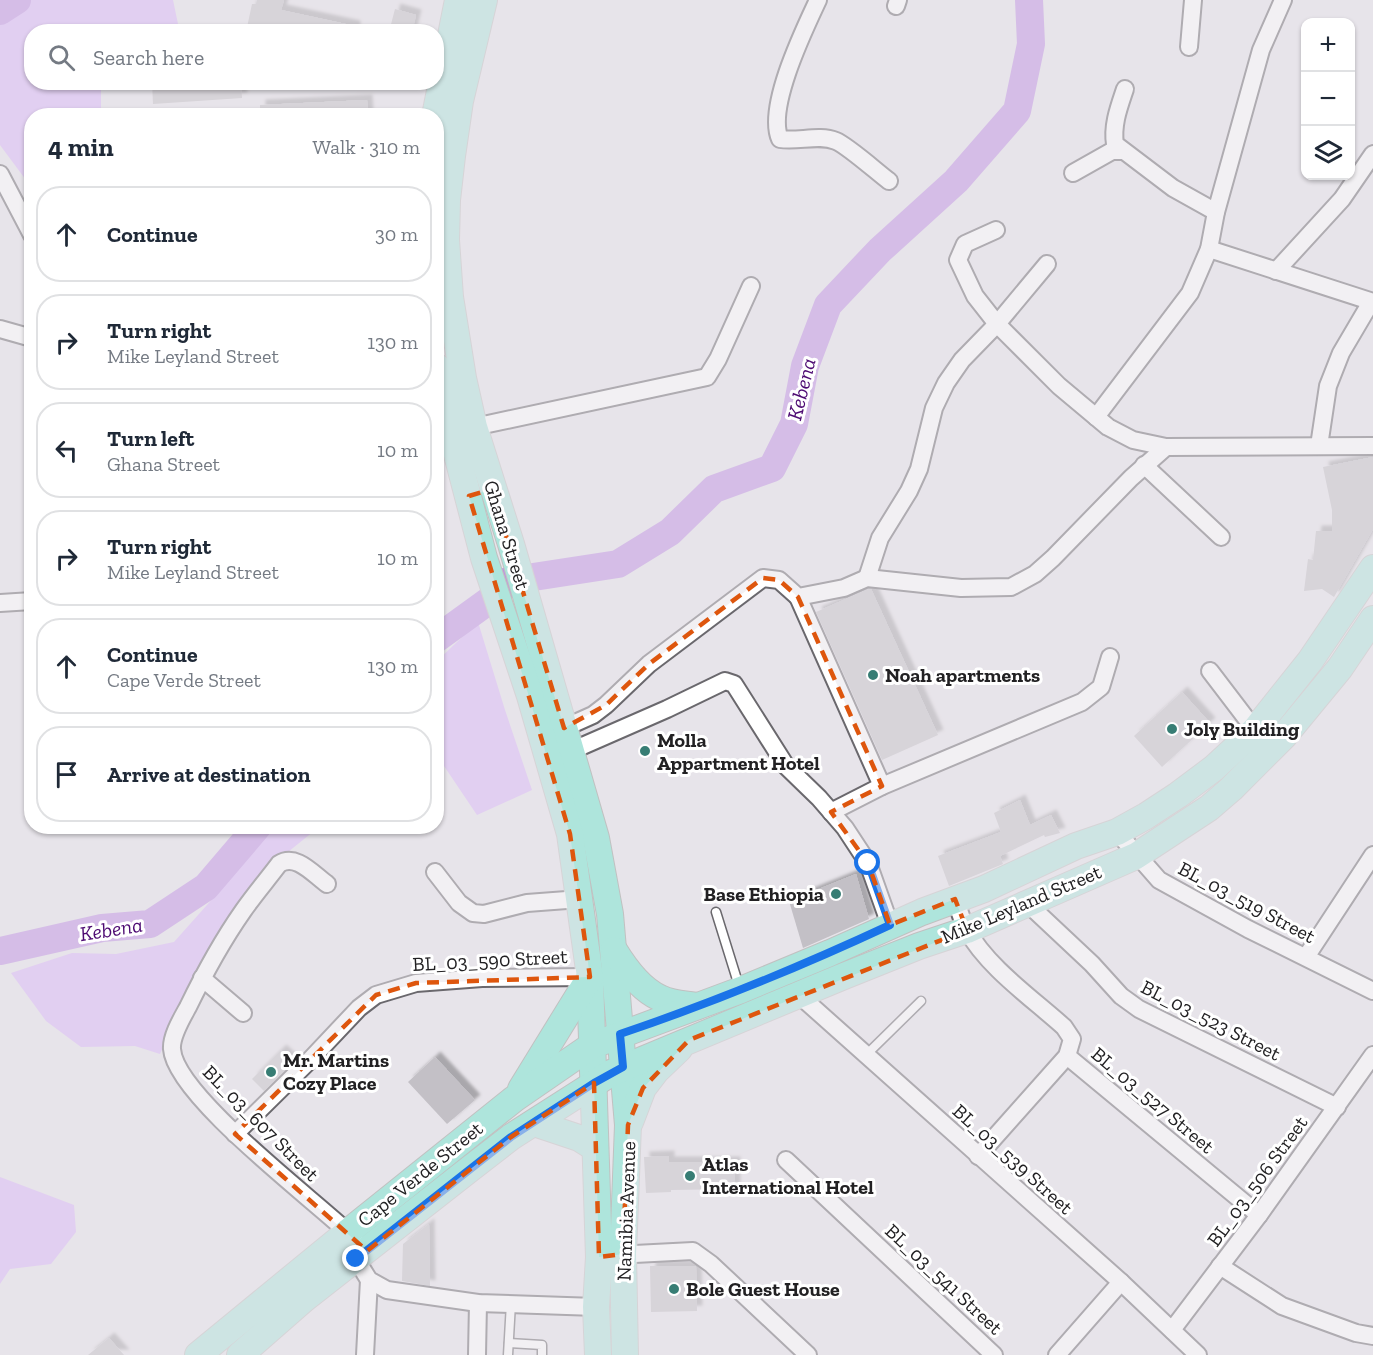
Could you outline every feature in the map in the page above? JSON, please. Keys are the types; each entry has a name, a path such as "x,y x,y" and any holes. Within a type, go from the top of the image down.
{"main road":[{"path":"444,71 458,0"},
{"name":"Ghana Street","path":"484,0 460,101 447,200 446,240 455,332 474,427 481,493 484,558 513,642 570,834 590,977 594,1083"},
{"path":"437,108 440,90"},
{"name":"Ghana Street","path":"444,403 481,493 511,544 596,838 610,914 623,1067"},
{"name":"Mike Leyland Street","path":"591,1046 741,990 831,953 890,925 984,889 1076,846 1117,832 1146,816 1205,775 1255,730 1310,661 1373,568"},
{"name":"Mike Leyland Street","path":"594,1083 623,1067 919,946 967,930 1136,856 1209,808 1232,789 1314,702 1370,629"},
{"path":"614,950 629,973 658,998 672,1003 697,1006"},
{"path":"514,1099 532,1075 590,977"},
{"path":"628,1125 643,1088 656,1071 689,1040"},
{"name":"Cape Verde Street","path":"198,1355 514,1099 591,1046"},
{"name":"Namibia Avenue","path":"598,1355 596,1307 610,1256 628,1125 623,1067"},
{"name":"Cape Verde Street","path":"240,1355 304,1299 364,1263 462,1174 511,1137 594,1083"},
{"name":"Namibia Avenue","path":"594,1083 596,1148 625,1355"},
{"path":"534,1124 579,1138 596,1148"}],"street":[{"path":"818,0 785,78 778,103 777,133 780,139 836,141 889,181"},
{"path":"1189,47 1192,0"},
{"path":"1096,417 1191,293 1209,249 1216,212 1261,51 1283,0"},
{"path":"1125,89 1113,133 1115,144 1173,188 1216,212"},
{"path":"1073,173 1112,151 1122,151"},
{"path":"1276,271 1342,200 1373,153"},
{"path":"0,174 6,199 24,224"},
{"path":"996,230 965,244 958,260 975,296 997,324 1059,386 1108,427 1133,440 1166,447 1373,446"},
{"path":"1209,249 1372,302 1341,353 1328,386 1319,446"},
{"path":"867,578 880,538 909,491 919,469 934,408 946,384 962,360 997,324 1047,264"},
{"path":"474,427 707,377 718,359 751,286"},
{"path":"0,329 24,336"},
{"path":"798,597 843,588 867,578 961,588 1011,587 1035,574 1053,558 1144,465 1166,447"},
{"path":"1144,465 1221,537"},
{"path":"567,739 649,664 763,578 779,580 798,597 882,786"},
{"path":"0,603 24,602"},
{"path":"1339,620 1370,629"},
{"path":"831,812 882,786 1082,702 1101,687 1110,657"},
{"path":"1210,670 1255,730"},
{"path":"567,739 667,709 725,681 734,684 786,766 845,828 868,863 890,925"},
{"name":"BL_03_519 Street","path":"1117,832 1159,880 1248,929 1373,991"},
{"path":"1306,957 1373,855"},
{"name":"BL_03_607 Street","path":"327,884 296,861 285,861 279,864 243,912 202,978 171,1046 173,1061 187,1082 235,1134 348,1232 364,1263"},
{"path":"435,872 459,903 473,913 484,914 527,903 580,899"},
{"path":"955,899 967,930"},
{"name":"BL_03_523 Street","path":"1027,903 1092,964 1121,996 1139,1009 1337,1107"},
{"name":"BL_03_527 Street","path":"967,930 979,948 1000,970 1064,1027 1072,1039 1067,1056 1259,1215"},
{"name":"BL_03_590 Street","path":"235,1134 359,1008 376,994 416,983 482,978 590,977"},
{"path":"202,978 243,1013"},
{"name":"BL_03_539 Street","path":"799,995 1121,1282 1198,1355"},
{"name":"BL_03_506 Street","path":"1172,1330 1259,1215 1373,1055"},
{"path":"978,1156 1067,1056"},
{"name":"BL_03_541 Street","path":"786,1160 994,1355"},
{"path":"610,1256 693,1251 711,1264 808,1355"},
{"path":"364,1263 387,1290 478,1303 596,1307"},
{"path":"364,1263 365,1355"},
{"path":"1220,1266 1282,1306 1356,1333 1373,1336"},
{"path":"1057,1355 1121,1282"},
{"path":"477,1355 478,1303"}],"lane":[{"path":"716,912 741,990"},
{"path":"866,1055 921,1001"},
{"path":"508,1355 511,1303"},
{"path":"509,1343 542,1345 542,1355"}],"highlighted area":[{"path":"492,489 564,728 606,705 649,664 763,578 779,580 798,597 882,786 831,812 868,863 890,925 955,899 967,930 689,1040 643,1088 628,1125 623,1254 599,1257 594,1083 511,1137 367,1251 235,1134 376,995 416,983 590,977 570,834 469,496"}],"shaded area":[{"path":"0,0 173,0 178,24 24,24 24,90 101,90 101,108 24,108 24,177 0,145"},
{"path":"478,622 532,790 477,815 444,766 444,654"},
{"path":"264,834 310,834 283,856 193,979 160,1054 135,1046 81,1047 46,1021 11,973 72,953 116,954 174,942 215,896"},
{"path":"0,1177 74,1205 76,1232 51,1264 10,1269 0,1284"}],"building":[{"path":"257,0 284,0 281,10 346,24 248,24 252,4 256,4"},
{"path":"395,9 416,15 414,24 391,24"},
{"path":"152,90 242,90 242,98 153,104"},
{"path":"367,100 368,108 260,108 260,105"},
{"path":"1373,457 1373,529 1334,597 1322,589 1304,591 1308,559 1313,560 1316,531 1332,531 1332,510 1323,467"},
{"name":"Noah apartments","path":"871,589 938,735 882,760 816,612"},
{"name":"Joly Building","path":"1182,692 1210,723 1162,767 1134,736"},
{"path":"1020,800 1030,825 1051,815 1060,833 1045,837 1044,835 1000,856 1003,864 949,886 938,856 1001,832 994,813"},
{"path":"856,874 869,919 803,948 789,901"},
{"path":"281,1050 294,1062 264,1091 252,1079"},
{"path":"435,1057 475,1100 447,1124 408,1082"},
{"name":"Atlas International Hotel","path":"669,1156 669,1162 735,1162 735,1189 671,1190 671,1192 646,1193 644,1157"},
{"path":"429,1224 430,1286 402,1281 403,1244"},
{"name":"Bole Guest House","path":"650,1266 696,1266 697,1311 651,1312"},
{"path":"109,1338 124,1355 88,1355"}],"waterway":[{"path":"0,11 17,0"},
{"name":"Kebena","path":"444,633 494,597 508,581 618,564 670,532 714,489 772,468 794,424 805,366 828,305 880,250 956,181 1017,111 1031,44 1029,0"},
{"name":"Kebena","path":"0,951 102,928 150,924 206,887 251,834"}],"place":[{"name":"Noah apartments","path":"873,675"},
{"name":"Joly Building","path":"1172,729"},
{"name":"Molla Appartment Hotel","path":"645,751"},
{"name":"Base Ethiopia","path":"836,894"},
{"name":"Mr. Martins Cozy Place","path":"271,1072"},
{"name":"Atlas International Hotel","path":"690,1176"},
{"name":"Bole Guest House","path":"674,1289"}],"route":[{"path":"356,1259 511,1137 610,1073 623,1067 620,1034 670,1018 741,990 831,953 890,925 868,863"}]}
